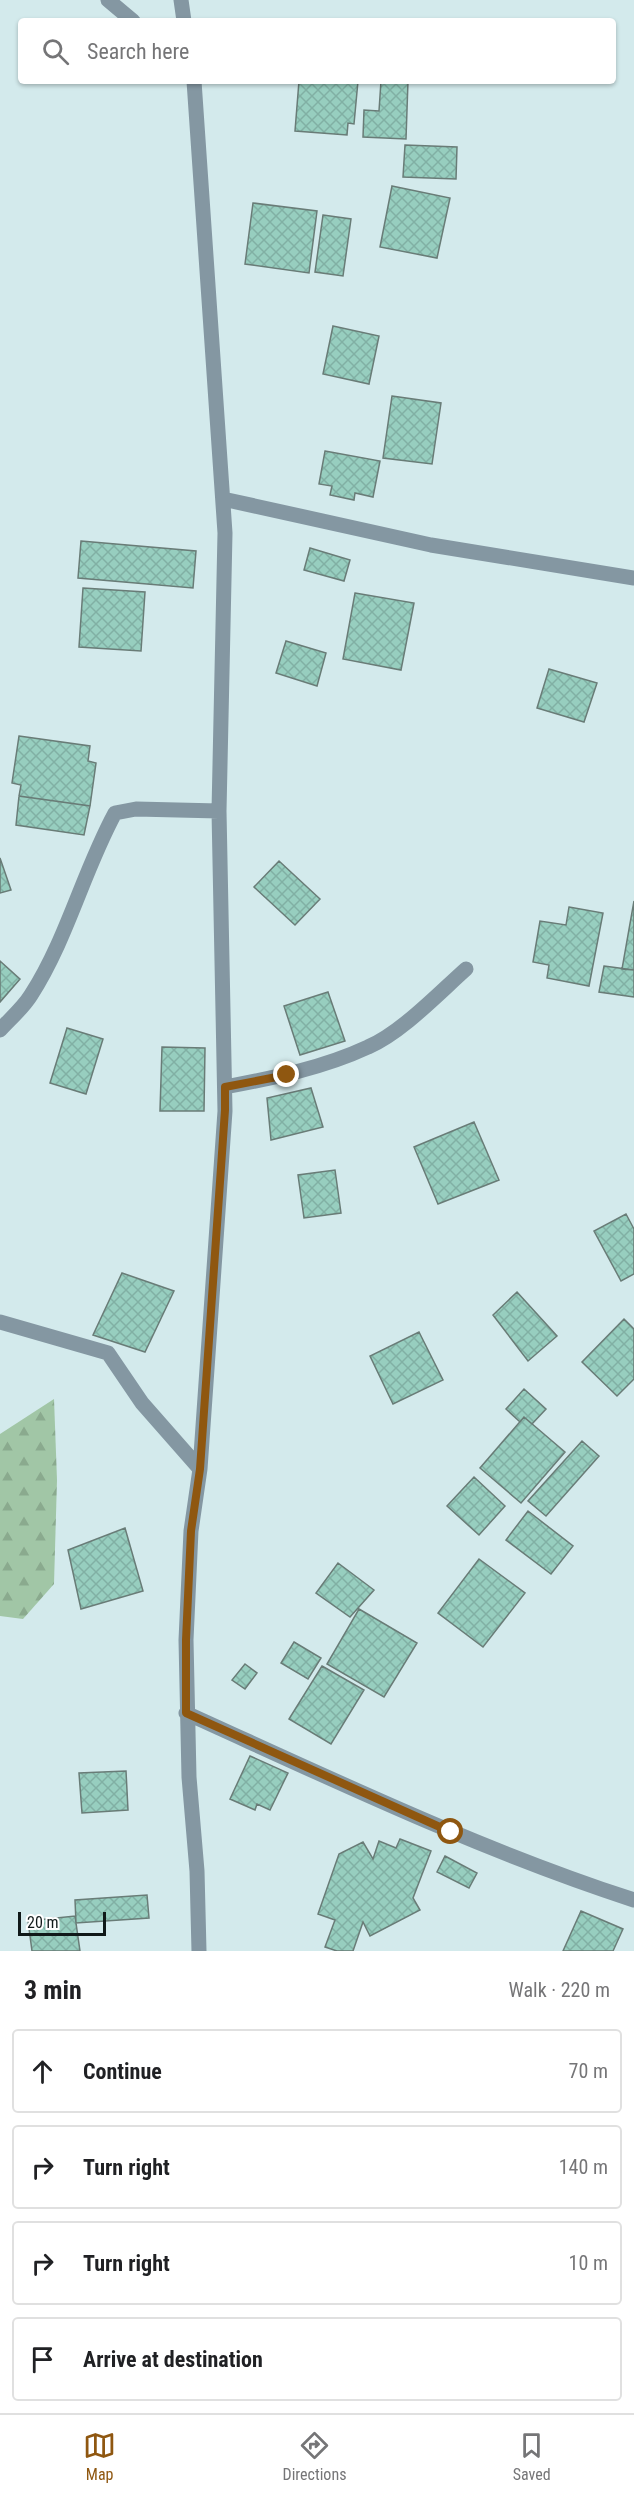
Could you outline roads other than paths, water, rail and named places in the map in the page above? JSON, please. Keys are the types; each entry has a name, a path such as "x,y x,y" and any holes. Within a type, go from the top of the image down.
{"street":[{"path":"108,0 129,18"},
{"path":"181,0 184,18"},
{"path":"194,84 224,499 225,555 219,811 225,1110 200,1469 191,1531 186,1640 186,1713 197,1871 199,1951"},
{"path":"224,499 431,545 634,578"},
{"path":"0,1030 30,996 45,969 101,839 115,813 136,808 219,811"},
{"path":"225,1087 287,1075 370,1047 416,1014 466,969"},
{"path":"0,1322 108,1353 142,1403 200,1469"},
{"path":"186,1713 451,1832 563,1877 634,1900"}]}
